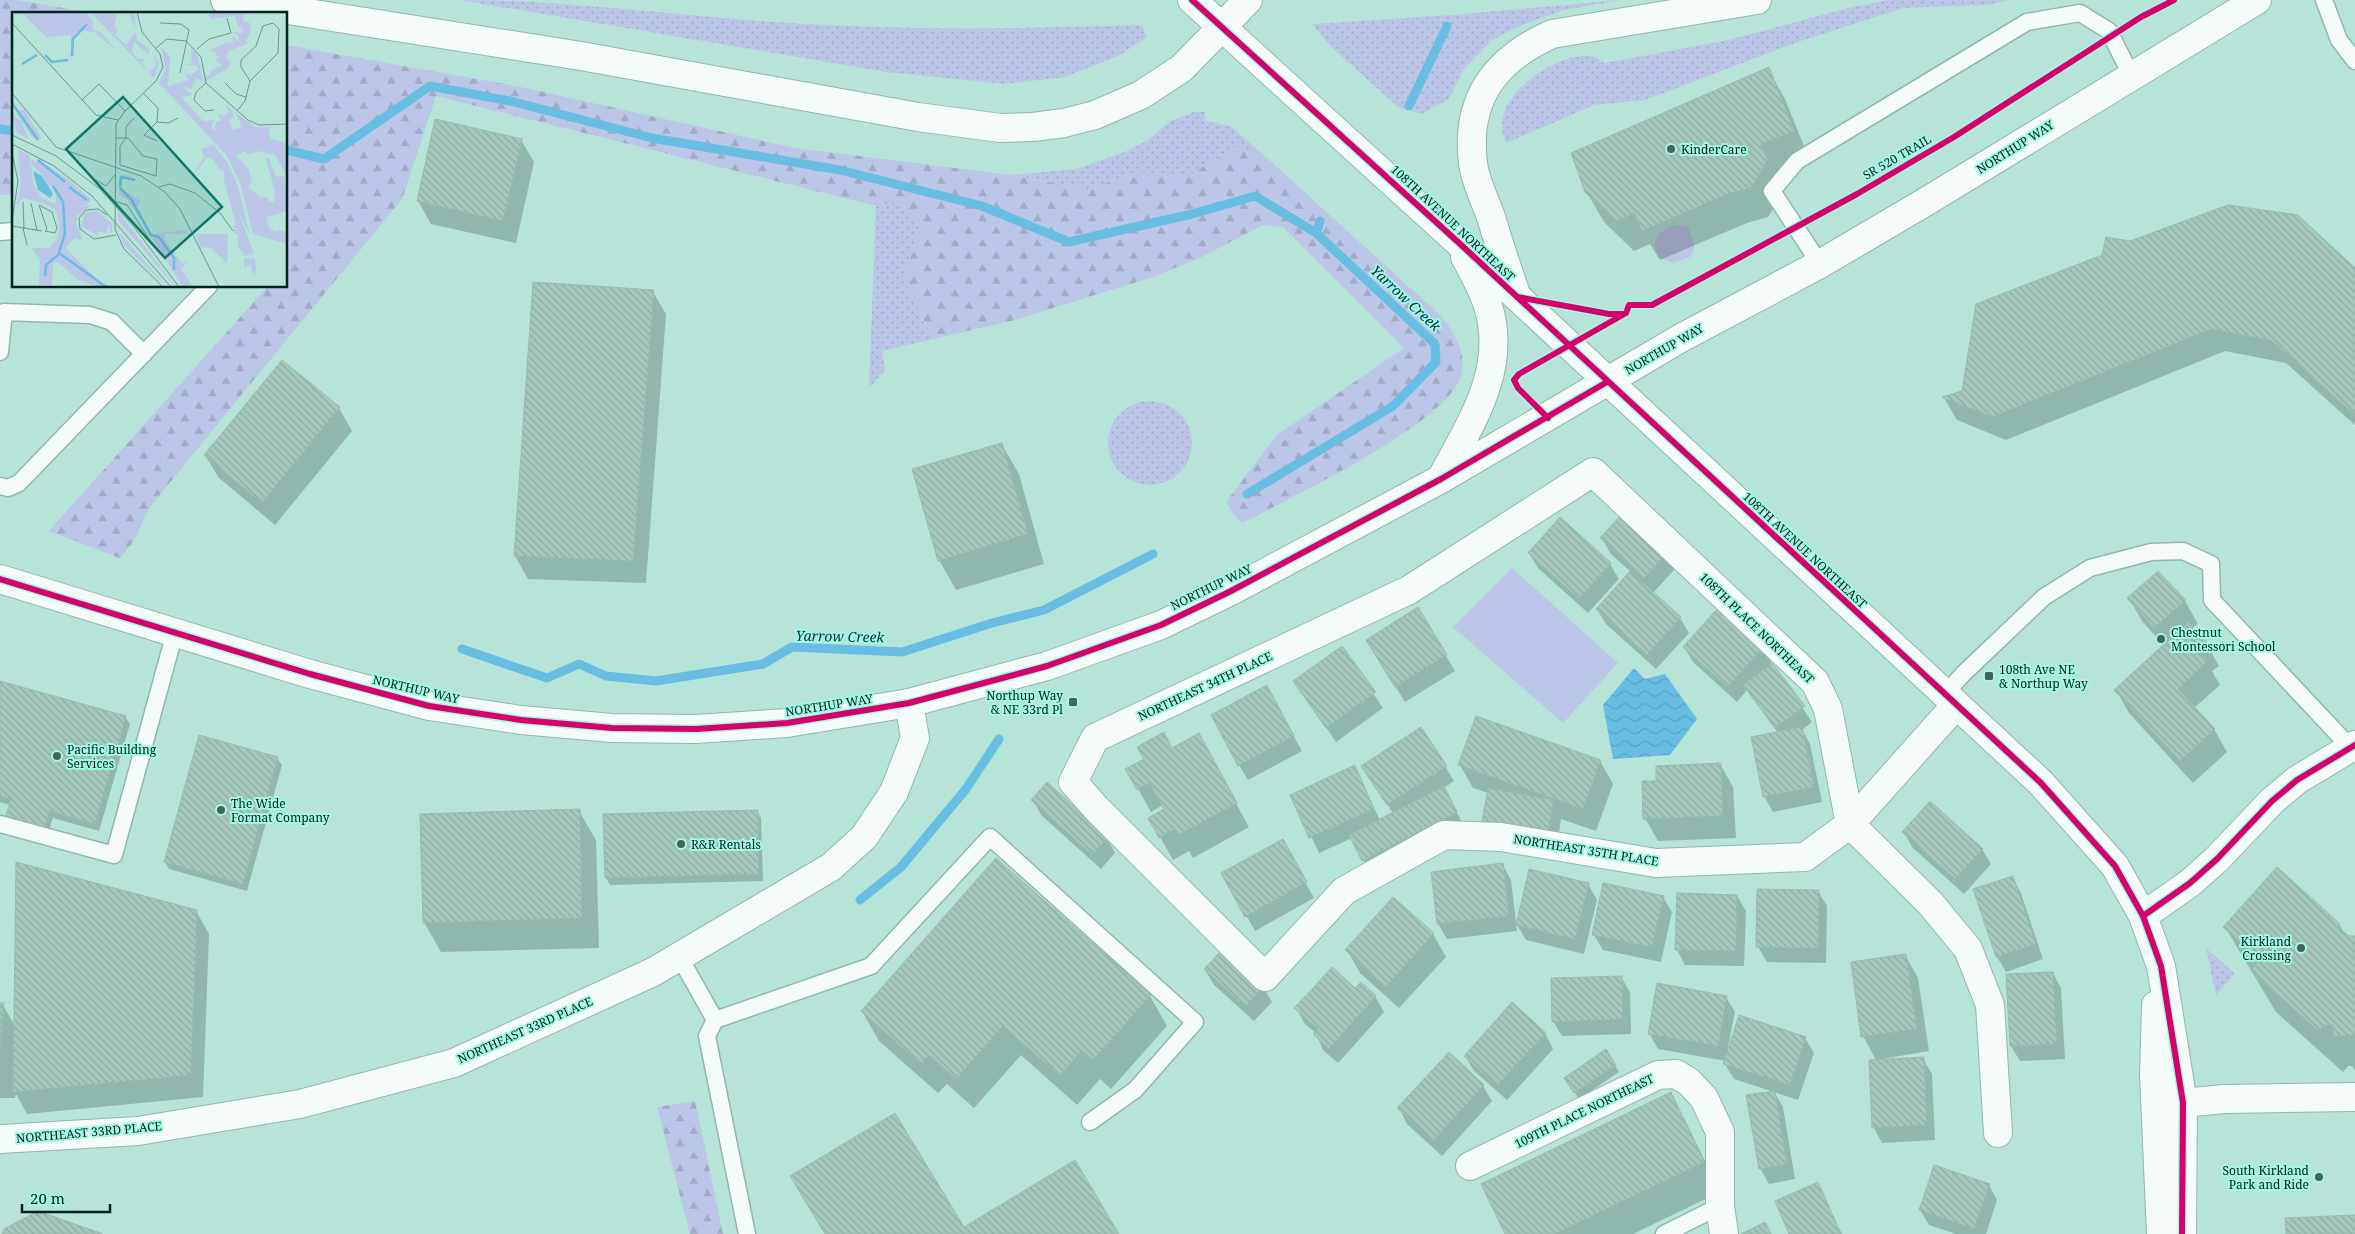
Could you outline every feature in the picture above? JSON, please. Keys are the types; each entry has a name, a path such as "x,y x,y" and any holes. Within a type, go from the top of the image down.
{"main road":[{"path":"225,0 581,56 918,117 1000,128 1032,128 1064,123 1095,115 1125,102 1175,73 1248,0"},
{"name":"108TH AVENUE NORTHEAST","path":"1192,0 1458,242 2041,783 2115,866 2143,916 2161,966 2183,1103 2182,1234"},
{"path":"1517,297 1473,165 1471,137 1476,110 1480,101 1488,84 1505,62 1527,46 1552,34 1756,0"},
{"name":"NORTHUP WAY","path":"0,579 310,674 429,706 521,720 612,728 696,729 787,723 908,704 1047,666 1160,624 1231,591 1441,479 1681,338 1820,264 2257,0"},
{"path":"1441,479 1484,396 1492,372 1494,350 1493,327 1488,305 1458,242"},
{"name":"108TH PLACE NORTHEAST","path":"1593,472 1815,682 1828,709 1850,824"},
{"name":"NORTHEAST 34TH PLACE","path":"1265,977 1096,808 1073,782 1095,738 1409,590 1593,472"},
{"name":"NORTHEAST 35TH PLACE","path":"1265,977 1344,892 1444,835 1501,837 1656,862 1805,857 1850,824 1950,700"},
{"name":"NORTHEAST 33RD PLACE","path":"0,1139 138,1131 307,1102 454,1063 653,972 831,867 864,837 894,792 915,738 908,704"},
{"path":"2143,916 2190,883 2217,859 2272,801 2297,780 2353,746"},
{"path":"1850,824 1930,903 1968,949 1990,1005 1998,1132"},
{"path":"2161,966 2156,998 2154,1075 2161,1234"},
{"name":"109TH PLACE NORTHEAST","path":"1470,1166 1658,1075 1676,1074 1689,1082 1704,1098 1720,1132 1720,1206 1724,1234"},
{"path":"2183,1103 2224,1099 2355,1097"}],"lane":[{"path":"2324,0 2347,38 2355,61"},
{"path":"1820,264 1772,191 1797,161 2027,22 2080,13 2108,31 2131,75"},
{"path":"0,486 8,488 19,482 207,288"},
{"path":"0,352 4,312 90,315 112,322 144,354"},
{"path":"1950,700 2044,597 2090,568 2151,552 2183,551 2211,564 2212,600 2353,746"},
{"path":"0,824 114,855 175,632"},
{"path":"747,1234 707,1036 715,1020 871,966 990,837 1196,1022 1135,1090 1090,1122"},
{"path":"680,956 715,1020"},
{"path":"1664,1234 1720,1206"}],"green space":[{"path":"0,0 17,0 86,12 12,12 12,195 0,195"},
{"path":"460,0 539,2 776,22 867,27 1005,28 1142,25 1147,37 1120,55 1065,77 1005,84 887,72"},
{"path":"1621,0 1564,10 1522,25 1492,40 1463,70 1449,99 1421,114 1398,107 1330,46 1312,24 1452,15"},
{"path":"1889,0 2012,0 1985,5 1903,8 1795,43 1645,100 1594,105 1506,143 1502,128 1504,114 1510,101 1520,88 1533,77 1563,61 1591,56 1605,63 1728,40 1852,7"},
{"path":"288,45 521,87 795,148 1011,175 1088,189 1137,172 1189,175 1241,146 1279,169 1442,317 1456,338 1463,360 1461,376 1450,395 1428,415 1398,437 1328,479 1242,523 1234,515 1226,502 1277,435 1404,348 1283,227 1263,225 1202,257 1153,277 1011,321 933,339 904,279 920,225 899,201 876,206 436,96 402,199 149,508 134,541 120,558 49,531 266,288 288,288"},
{"path":"1194,112 1205,112 1205,121 1231,126 1279,169 1241,146 1189,175 1137,172 1088,189 1011,175 1077,169 1127,151 1148,140 1170,121"},
{"path":"899,201 920,225 904,279 933,339 882,351 885,370 869,388 876,206"},
{"path":"1674,225 1688,227 1695,247 1690,257 1673,263 1659,257 1654,245 1658,234"},
{"path":"1150,401 1166,404 1180,413 1189,427 1192,443 1189,459 1180,473 1166,482 1150,485 1134,482 1120,473 1111,459 1108,443 1111,427 1120,413 1134,404"},
{"path":"1512,568 1618,663 1563,723 1453,627"},
{"path":"2206,948 2235,974 2216,995"},
{"path":"695,1101 723,1234 690,1234 657,1107"}],"water":[{"path":"1634,668 1645,679 1665,674 1697,719 1670,755 1613,759 1603,705"}],"building":[{"name":"KinderCare","path":"1769,67 1794,131 1760,144 1768,160 1751,188 1730,193 1642,231 1634,213 1616,222 1585,192 1571,153"},
{"path":"435,119 522,139 503,221 417,201"},
{"path":"2228,205 2298,215 2355,268 2355,415 2272,341 2211,329 1992,417 1942,397 1962,391 1976,304 2102,255 2106,237 2130,241"},
{"path":"533,282 654,290 633,561 514,556"},
{"path":"282,360 340,407 262,503 204,455"},
{"path":"1002,443 1028,534 938,561 912,469"},
{"path":"1622,514 1666,554 1644,578 1600,538"},
{"path":"1560,517 1611,563 1579,599 1528,553"},
{"path":"1630,571 1681,617 1647,655 1596,609"},
{"path":"2158,571 2186,600 2154,628 2127,598"},
{"path":"1418,607 1447,655 1395,687 1366,640"},
{"path":"1718,608 1763,648 1727,687 1683,647"},
{"path":"2188,622 2207,642 2198,650 2208,661 2178,689 2215,729 2180,761 2114,690"},
{"path":"1342,646 1376,692 1326,728 1293,681"},
{"path":"1772,663 1805,706 1775,728 1743,685"},
{"name":"Pacific Building Services","path":"0,681 126,716 95,824 49,811 44,830 5,819 11,799 0,796"},
{"path":"1267,685 1294,736 1238,766 1211,715"},
{"path":"1476,716 1601,760 1583,809 1458,765"},
{"path":"1421,727 1447,766 1387,805 1361,766"},
{"path":"1802,727 1814,787 1763,797 1751,737"},
{"path":"1164,732 1172,748 1199,733 1237,803 1179,835 1175,829 1159,838 1148,818 1164,809 1149,783 1137,790 1125,769 1144,759 1137,747"},
{"name":"The Wide Format Company","path":"199,735 278,757 243,884 164,862"},
{"path":"1721,763 1723,816 1643,819 1642,781 1656,781 1656,766"},
{"path":"1355,765 1374,809 1309,838 1290,795"},
{"path":"1047,782 1108,837 1092,855 1031,800"},
{"path":"1444,786 1457,812 1362,861 1349,835"},
{"path":"1488,788 1554,800 1548,832 1482,821"},
{"path":"1930,801 1983,849 1955,879 1902,832"},
{"path":"580,809 582,918 423,923 420,814"},
{"name":"R&R Rentals","path":"758,810 759,874 605,878 603,814"},
{"path":"1283,839 1307,882 1245,917 1221,873"},
{"path":"996,858 1151,995 1093,1060 1082,1050 1060,1076 1003,1026 956,1079 929,1055 921,1064 861,1011"},
{"path":"16,862 197,910 191,1075 13,1092"},
{"path":"1503,863 1509,916 1437,924 1431,872"},
{"name":"Kirkland Crossing","path":"2277,867 2340,924 2338,927 2349,936 2355,936 2355,1035 2333,1036 2333,1025 2324,1025 2318,1031 2251,970 2260,960 2223,927"},
{"path":"1529,869 1589,883 1575,939 1516,925"},
{"path":"2013,876 2036,944 1996,957 1973,889"},
{"path":"1603,883 1664,896 1652,947 1592,935"},
{"path":"1757,889 1819,890 1818,948 1756,947"},
{"path":"1677,893 1737,895 1736,951 1675,950"},
{"path":"1393,897 1434,933 1386,987 1345,950"},
{"path":"1223,949 1264,986 1245,1007 1204,969"},
{"path":"1906,954 1917,1029 1861,1037 1851,962"},
{"path":"1332,967 1355,988 1361,982 1376,996 1353,1022 1314,987"},
{"path":"2053,972 2057,1044 2010,1046 2006,974"},
{"path":"1622,976 1623,1019 1552,1022 1551,978"},
{"path":"1657,983 1727,996 1718,1046 1648,1034"},
{"path":"1314,987 1353,1022 1329,1049 1313,1034 1318,1029 1294,1008"},
{"path":"1512,1002 1546,1033 1497,1086 1464,1056"},
{"path":"0,1003 4,1003 0,1054"},
{"path":"1739,1015 1806,1037 1790,1085 1723,1064"},
{"path":"1606,1049 1616,1065 1574,1093 1564,1078"},
{"path":"1449,1052 1484,1085 1433,1141 1397,1108"},
{"path":"1924,1057 1927,1125 1872,1128 1869,1060"},
{"path":"1775,1091 1787,1164 1759,1169 1746,1095"},
{"path":"1671,1092 1704,1162 1555,1234 1505,1234 1481,1184"},
{"path":"895,1113 964,1227 1075,1160 1119,1234 825,1234 790,1176"},
{"path":"1934,1165 1990,1184 1974,1229 1919,1210"},
{"path":"1818,1182 1841,1234 1789,1234 1775,1201"},
{"path":"38,1211 103,1234 2,1234 4,1229"},
{"name":"South Kirkland Park and Ride","path":"2355,1215 2355,1234 2286,1234 2285,1218"},
{"path":"1765,1222 1771,1234 1741,1234"}],"waterway":[{"name":"Yarrow Creek","path":"1409,106 1447,26"},
{"path":"288,150 324,159 430,86 510,101 652,138 840,170 982,206 1069,242 1192,214 1255,196 1316,233"},
{"path":"0,129 12,131"},
{"name":"Yarrow Creek","path":"1247,494 1393,406 1436,362 1435,344 1316,233 1320,221"},
{"name":"Yarrow Creek","path":"462,649 547,678 579,664 606,676 656,681 763,664 792,647 902,652 992,623 1044,610 1153,554"},
{"path":"860,900 901,867 966,789 999,739"}],"cycle path":[{"path":"1192,0 1458,242 2041,783 2115,866 2143,916 2161,966 2183,1103 2182,1234"},
{"name":"SR 520 TRAIL","path":"1626,313 1629,305 1652,305 1857,194 1954,137 2141,17 2174,0"},
{"path":"1517,297 1609,314 1623,314"},
{"path":"1548,418 1518,388 1514,380 1519,374 1626,313"},
{"path":"0,579 310,674 429,706 521,720 612,728 696,729 787,723 909,703 1047,666 1161,625 1231,591 1441,479 1607,382"},
{"path":"2143,916 2190,883 2217,859 2272,801 2297,780 2355,745"}],"place":[{"name":"KinderCare","path":"1671,149"},
{"name":"Chestnut Montessori School","path":"2161,639"},
{"name":"108th Ave NE & Northup Way","path":"1989,676"},
{"name":"Northup Way & NE 33rd Pl","path":"1073,702"},
{"name":"Pacific Building Services","path":"57,756"},
{"name":"The Wide Format Company","path":"221,810"},
{"name":"R&R Rentals","path":"681,844"},
{"name":"Kirkland Crossing","path":"2301,948"},
{"name":"South Kirkland Park and Ride","path":"2319,1177"}]}
